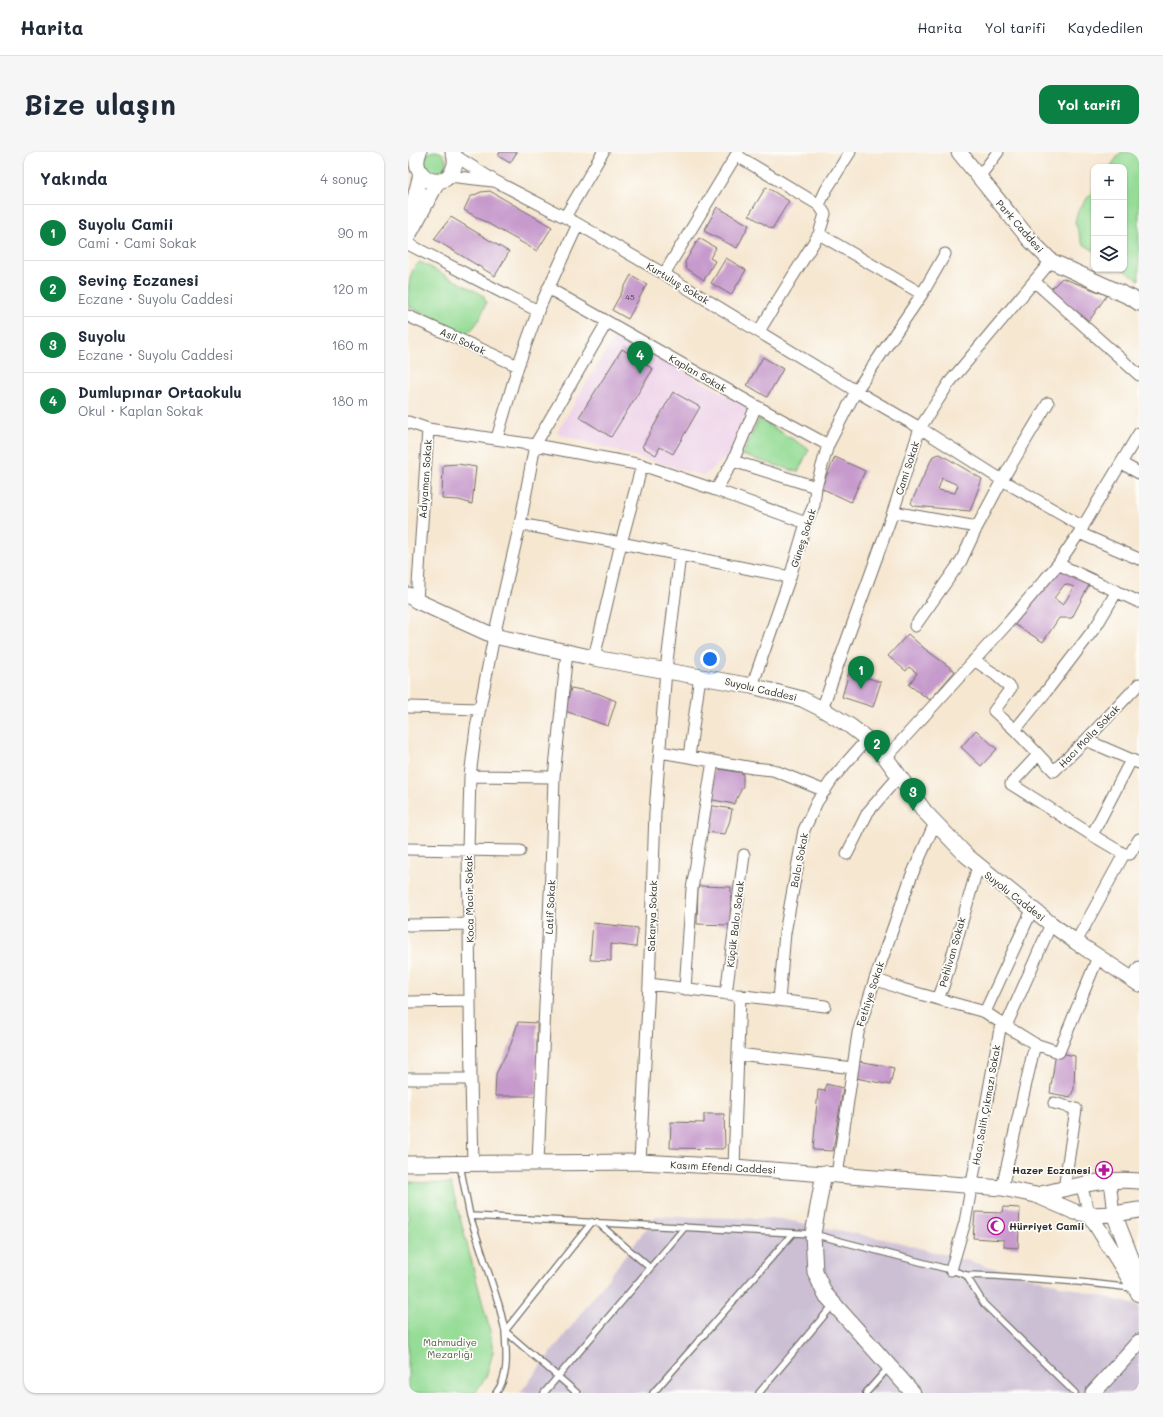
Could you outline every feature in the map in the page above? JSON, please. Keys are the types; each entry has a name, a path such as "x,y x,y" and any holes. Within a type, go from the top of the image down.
{"street":[{"path":"565,217 603,152"},
{"path":"819,205 826,190 850,152"},
{"name":"Park Caddesi","path":"959,152 1030,240 1051,261 1132,298 1139,303"},
{"path":"979,177 998,152"},
{"path":"664,274 737,153 819,205 826,214 819,234 760,331"},
{"path":"408,236 443,179 455,166 453,154"},
{"name":"Kurtuluş Sokak","path":"453,154 495,181 578,224 760,331 856,391 920,428 1081,530 1139,559"},
{"path":"417,160 431,181 443,179 495,181"},
{"path":"408,228 417,160"},
{"path":"497,438 518,366 538,312 578,224"},
{"path":"819,234 922,294"},
{"path":"408,244 538,312"},
{"name":"Güneş Sokak","path":"752,686 790,577 806,523 814,505 816,487 828,445 856,391 922,294 945,254"},
{"name":"Cami Sokak","path":"822,709 893,512 920,428 949,384 1051,261"},
{"path":"1035,282 1139,375"},
{"name":"Kaplan Sokak","path":"548,288 828,445"},
{"name":"Asil Sokak","path":"408,316 518,366"},
{"name":"Koca Macir Sokak","path":"466,1164 470,1079 468,850 470,776 476,728 494,636 520,524 535,445 607,322"},
{"path":"916,626 961,561 1002,480 1048,403"},
{"path":"716,490 733,461 756,406"},
{"path":"408,422 428,429 497,438 642,465 806,523"},
{"name":"Adıyaman Sokak","path":"413,598 428,429"},
{"path":"886,758 1008,623 1058,564 1081,530 1139,433"},
{"path":"733,461 816,487"},
{"path":"1121,463 1139,473"},
{"path":"594,658 621,543 642,465"},
{"path":"893,512 977,527"},
{"path":"520,524 790,577"},
{"name":"Sakarya Sokak","path":"640,1162 649,984 655,812 666,670 680,555"},
{"path":"1058,564 1139,602"},
{"path":"1015,730 1046,693 1097,625 1116,591"},
{"name":"Suyolu Caddesi","path":"413,598 494,636 594,658 752,686 802,699 822,709 850,726 886,758 925,812 978,866 1032,910 1076,942 1098,957 1136,977"},
{"name":"Latif Sokak","path":"538,1162 554,777 567,652"},
{"path":"974,660 996,675 1011,688 994,711 1015,730 1038,755 1011,784 1124,854 1130,854 1139,839"},
{"path":"689,757 700,676"},
{"name":"Hacı Molla Sokak","path":"1038,755 1054,771 1086,740 1139,684"},
{"path":"408,707 480,709"},
{"name":"Balcı Sokak","path":"779,1000 785,933 804,830 817,802 833,778 866,739"},
{"path":"1086,740 1135,762 1092,835"},
{"path":"660,752 752,768 773,770 825,791"},
{"path":"685,989 692,889 713,761"},
{"path":"470,776 554,777"},
{"path":"847,854 868,812 900,776"},
{"name":"Fethiye Sokak","path":"830,1174 853,1068 858,1033 875,979 911,877 935,823"},
{"path":"408,849 520,850"},
{"path":"1076,942 1124,854"},
{"name":"Küçük Balcı Sokak","path":"726,994 744,855"},
{"name":"Pehlivan Sokak","path":"875,979 902,989 938,999 944,984 978,866"},
{"path":"985,1012 1032,910"},
{"path":"408,925 469,924"},
{"name":"Hacı Salih Çıkmazı Sokak","path":"951,1270 965,1222 1004,1025 1051,924"},
{"path":"938,999 985,1012 1035,1044 1059,1052 1098,957"},
{"path":"649,984 825,1006"},
{"path":"734,1167 740,995"},
{"path":"408,1002 470,1001"},
{"path":"1002,1188 1035,1044"},
{"path":"739,1054 853,1068"},
{"path":"408,1079 470,1079"},
{"path":"1054,1103 1076,1109 1064,1189"},
{"name":"Kasım Efendi Caddesi","path":"408,1164 640,1162 734,1167 1002,1188 1036,1196 1075,1212 1090,1215 1114,1214 1139,1210"},
{"path":"830,1174 813,1234 815,1272 825,1294 913,1393"},
{"path":"1110,1181 1114,1214 1138,1287"},
{"name":"Kasım Efendi Caddesi","path":"1036,1196 1081,1185 1110,1181 1139,1181"},
{"path":"1081,1185 1090,1215 1138,1287"},
{"path":"1093,1393 1139,1342"}],"lane":[{"path":"466,1164 470,1216 499,1305 505,1331 507,1354 506,1372 496,1393"},
{"path":"470,1216 813,1234 966,1275 1138,1287"},
{"path":"594,1222 650,1268"},
{"path":"505,1331 594,1222"},
{"path":"544,1393 685,1227"},
{"path":"653,1393 793,1233"},
{"path":"966,1275 984,1304 1075,1393"},
{"path":"759,1393 834,1304"},
{"path":"505,1331 577,1393"},
{"path":"866,1393 889,1366"}],"shaded area":[{"path":"621,336 748,408 729,455 703,476 562,435 557,432 613,339"},
{"path":"656,1216 781,1219 893,1241 1139,1306 1139,1393 520,1393"}],"green space":[{"path":"435,151 443,154 446,162 443,170 435,173 427,170 424,162 427,154"},
{"path":"1121,152 1139,152 1139,280 1127,272 1127,164 1112,164"},
{"path":"1091,193 1091,249 1082,243 1075,222 1078,211"},
{"path":"420,262 483,295 486,303 483,311 479,320 467,333 408,306 411,275 413,270"},
{"path":"759,419 809,449 798,472 742,455"},
{"name":"Mahmudiye Mezarlığı","path":"408,1182 451,1184 490,1331 493,1352 486,1377 475,1393 408,1393"}],"building":[{"path":"500,152 517,152 510,163 498,156"},
{"path":"766,187 789,201 772,229 749,215"},
{"path":"490,191 552,227 537,251 464,210 470,197 481,192"},
{"path":"717,207 749,225 737,248 704,231"},
{"path":"451,217 509,252 495,276 434,239"},
{"path":"699,238 716,248 710,258 715,261 704,280 686,268 685,262"},
{"path":"726,258 746,270 731,295 711,283"},
{"path":"631,275 647,284 628,319 612,310"},
{"path":"1062,278 1107,295 1089,321 1050,290"},
{"path":"622,349 653,369 611,437 579,417"},
{"path":"763,357 783,369 767,397 747,385"},
{"path":"673,392 700,407 673,454 660,447 656,455 642,447"},
{"path":"940,454 982,479 970,511 914,506 911,503 933,456","holes":["942,478 958,485 955,493 938,490"]},
{"path":"835,457 865,471 851,502 821,488"},
{"path":"458,464 476,467 472,504 459,500 442,499 443,465"},
{"path":"1061,569 1090,583 1072,618 1059,618 1043,642 1014,624","holes":["1065,584 1074,587 1063,605 1054,598"]},
{"path":"908,634 925,649 955,671 930,700 909,685 917,673 909,667 906,671 888,656"},
{"path":"849,672 881,682 873,707 842,697"},
{"path":"571,688 597,693 616,701 608,726 565,711"},
{"path":"976,730 997,749 981,766 961,747"},
{"path":"714,768 743,773 743,786 734,804 708,799"},
{"path":"708,805 732,809 725,834 704,832"},
{"path":"698,886 731,887 730,925 697,924"},
{"path":"593,923 638,928 636,947 611,944 611,961 590,960"},
{"path":"518,1022 537,1023 537,1096 495,1096 496,1074 511,1044"},
{"path":"1056,1052 1075,1056 1074,1089 1070,1097 1050,1093"},
{"path":"859,1061 894,1068 890,1085 856,1078"},
{"path":"826,1084 843,1088 833,1151 813,1150 818,1090 825,1091"},
{"path":"704,1114 724,1114 725,1147 722,1149 670,1148 671,1122 704,1123"},
{"name":"Hürriyet Camii","path":"1003,1207 1020,1208 1018,1248 1004,1247 1004,1240 973,1238 975,1212 1002,1213"}],"place":[{"name":"Dumlupınar Ortaokulu","path":"640,374"},
{"name":"Suyolu Camii","path":"861,689"},
{"name":"Sevinç Eczanesi","path":"877,763"},
{"name":"Suyolu","path":"913,811"},
{"name":"Hazer Eczanesi","path":"1104,1170"},
{"name":"Hürriyet Camii","path":"996,1226"}]}
